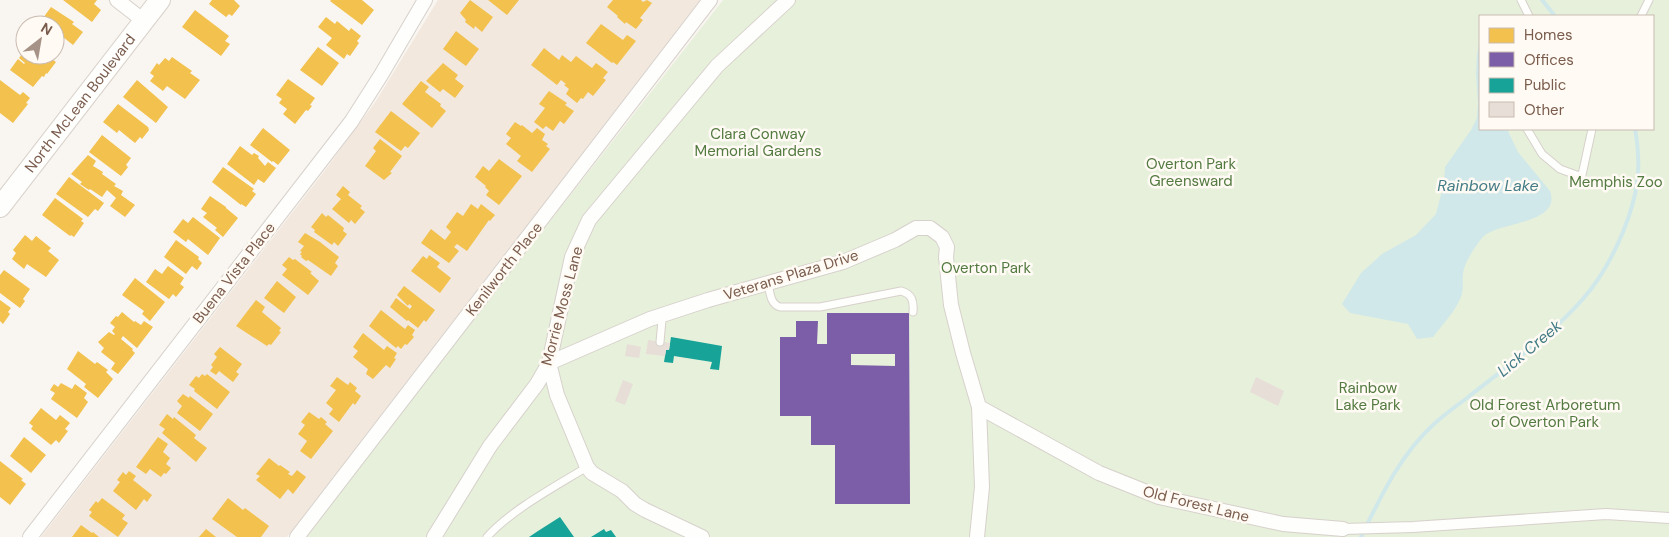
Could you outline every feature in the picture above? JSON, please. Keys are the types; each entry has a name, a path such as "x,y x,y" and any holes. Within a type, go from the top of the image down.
{"main road":[{"name":"North McLean Boulevard","path":"0,207 160,0"}],"street":[{"path":"117,0 144,21"},
{"name":"Buena Vista Place","path":"30,537 350,122 381,75 425,0"},
{"name":"Kenilworth Place","path":"297,537 710,0"},
{"name":"Morrie Moss Lane","path":"434,537 490,446 537,384 549,363 572,257 589,220 717,66 788,0"},
{"name":"Veterans Plaza Drive","path":"549,363 661,315 843,262 895,240 916,228 930,228 942,238 947,247 946,257 951,305 962,353 979,407 982,487 977,537"},
{"path":"549,363 557,395 587,467 592,473 622,491 645,510 702,537"},
{"name":"Old Forest Lane","path":"979,407 1099,474 1160,498 1283,524 1314,528 1343,528"},
{"path":"1343,528 1378,528 1606,514 1669,518"}],"lane":[{"path":"1521,0 1528,15"},
{"path":"1642,15 1649,0"},
{"path":"1528,130 1542,154 1560,169 1581,180 1592,130"},
{"path":"768,283 772,301 780,308 820,307 901,291 907,292 911,297 914,303 913,312"},
{"path":"660,342 661,315"},
{"path":"487,537 501,523 535,499 587,467"}],"shaded area":[{"path":"438,0 700,0 287,537 41,537 323,173 376,101"}],"green space":[{"name":"Overton Park","path":"723,0 1669,0 1669,537 303,537"}],"water":[{"name":"Rainbow Lake","path":"1479,44 1479,130 1507,130 1518,152 1550,191 1551,202 1547,210 1538,216 1492,231 1484,236 1472,251 1465,265 1463,288 1455,309 1433,337 1417,339 1408,324 1350,313 1342,304 1361,273 1382,254 1416,235 1436,214 1444,183 1445,167 1471,130 1477,118 1477,55"}],"building: Homes":[{"path":"63,0 97,0 94,4 101,10 92,22"},
{"path":"212,0 234,0 240,6 232,16 229,14 226,17 209,4"},
{"path":"331,0 362,0 374,10 362,25"},
{"path":"470,0 493,17 482,32 475,26 474,29 465,22 466,20 460,13"},
{"path":"488,0 519,0 507,15"},
{"path":"613,0 641,0 643,2 647,0 652,3 640,18 643,20 636,29 626,22 625,24 607,7"},
{"path":"51,7 63,15 45,15"},
{"path":"195,10 229,36 225,41 230,44 221,56 182,27"},
{"path":"65,16 74,22 72,24 83,32 73,45 65,39"},
{"path":"326,17 335,24 337,21 349,31 351,28 361,36 357,41 359,43 350,56 347,54 344,59 326,45 332,38 318,27"},
{"path":"601,24 623,40 627,35 636,41 617,65 586,43"},
{"path":"456,31 479,49 466,66 443,49"},
{"path":"318,47 339,63 322,86 300,70"},
{"path":"544,48 559,60 562,55 571,62 576,56 592,68 596,63 608,72 603,78 606,80 593,96 588,92 577,103 566,94 569,89 564,85 566,84 561,80 557,85 531,65"},
{"path":"172,57 192,71 190,73 200,80 185,99 167,86 163,91 150,81 154,76 150,73 157,63 159,65 165,58 169,61"},
{"path":"15,63 15,65 54,65 33,87 10,70"},
{"path":"443,63 458,75 455,79 464,86 455,98 443,89 440,92 426,81"},
{"path":"288,79 315,98 310,105 312,106 308,111 306,110 295,124 283,114 287,109 279,103 282,99 276,95"},
{"path":"0,80 20,95 23,92 30,98 26,103 28,104 13,123 0,113"},
{"path":"137,80 168,107 156,123 123,97"},
{"path":"421,81 429,87 425,92 441,104 440,106 446,111 432,128 402,104"},
{"path":"549,91 567,103 565,105 574,111 564,124 560,121 553,131 546,126 543,129 534,122 545,108 539,104"},
{"path":"118,104 148,127 149,130 142,139 140,137 135,143 119,130 117,133 103,122"},
{"path":"391,111 420,133 408,148 405,146 401,151 375,132"},
{"path":"515,122 532,133 537,128 545,134 542,140 548,144 546,146 550,149 532,172 517,161 521,156 506,144 511,138 506,134"},
{"path":"263,128 290,150 278,165 250,145"},
{"path":"102,135 131,158 126,165 128,167 121,176 89,152"},
{"path":"380,139 402,156 390,172 392,173 384,180 365,166 376,151 373,148"},
{"path":"240,146 252,155 254,153 259,156 258,158 265,166 268,162 276,168 264,183 258,179 254,185 227,164"},
{"path":"88,155 96,161 93,166 116,184 114,186 123,191 121,195 135,205 125,217 110,206 116,198 107,190 102,197 80,184 82,182 71,174"},
{"path":"499,159 522,176 499,205 486,195 489,191 486,186 475,177 483,166 489,171"},
{"path":"223,167 254,189 252,191 256,194 246,207 212,182"},
{"path":"69,177 104,203 98,211 95,209 88,217 56,194"},
{"path":"343,186 350,192 348,195 362,206 360,208 365,212 355,224 351,220 349,223 332,209 341,199 336,195"},
{"path":"210,196 238,218 223,237 215,230 217,228 203,217 207,213 201,209"},
{"path":"55,198 83,219 81,221 84,223 74,237 42,215"},
{"path":"471,204 478,209 481,204 495,215 489,220 467,251 457,244 454,247 459,251 449,263 421,243 431,229 445,240 451,232 446,227 457,212 463,216"},
{"path":"322,213 326,217 328,215 344,228 343,231 347,234 338,246 334,242 332,245 314,232 315,230 311,227"},
{"path":"193,217 220,238 208,255 188,239 186,242 173,232 183,219 188,223"},
{"path":"305,233 339,257 335,263 338,266 331,276 301,257 300,254 302,252 300,251 304,246 298,242"},
{"path":"25,235 32,241 36,236 51,248 48,251 59,260 46,277 27,264 24,269 12,259 16,253 13,250"},
{"path":"176,240 199,257 198,259 202,263 197,270 192,266 186,274 164,257"},
{"path":"429,255 440,263 437,267 451,278 440,293 411,271 423,256 427,259"},
{"path":"289,257 293,260 295,259 312,272 310,273 319,281 308,295 282,275 287,269 282,265"},
{"path":"168,266 184,278 180,284 184,287 176,297 173,294 169,299 146,282 155,269 162,274"},
{"path":"4,270 30,289 23,299 25,301 20,308 0,293 0,275"},
{"path":"135,278 165,302 150,321 142,314 144,311 122,295"},
{"path":"277,281 296,297 284,313 264,298"},
{"path":"404,286 435,310 426,322 424,320 418,328 390,307 396,298 410,309 412,306 409,304 408,306 397,295"},
{"path":"0,300 11,308 8,312 10,314 3,324 0,321"},
{"path":"256,300 265,307 262,312 281,328 279,331 281,332 271,345 267,346 236,326"},
{"path":"381,310 405,329 408,325 415,330 412,335 414,337 401,349 398,346 396,348 369,326"},
{"path":"122,312 134,322 141,325 144,321 153,327 137,348 123,336 121,339 135,353 118,374 111,369 115,363 101,352 104,348 98,342 109,332 115,334 112,331 115,327 110,323"},
{"path":"363,333 384,350 387,346 397,353 394,358 396,359 390,368 386,365 373,379 366,374 368,369 353,357 358,351 353,347"},
{"path":"220,347 242,364 236,372 239,374 233,382 219,371 216,375 210,371 213,367 211,365 217,357 214,354"},
{"path":"78,351 95,364 97,362 108,370 106,372 113,379 98,398 84,387 86,384 67,369"},
{"path":"202,374 205,376 207,374 230,392 217,409 189,385 196,376 199,378"},
{"path":"337,377 348,385 350,382 357,388 355,391 361,396 355,405 353,403 339,422 329,414 333,409 326,403 336,390 330,386"},
{"path":"61,383 72,389 75,384 87,393 84,398 88,402 77,418 51,399 55,393 50,390 54,384 58,387"},
{"path":"183,394 189,398 190,396 213,414 200,431 177,413 182,406 177,401"},
{"path":"41,408 56,420 60,415 70,423 65,429 68,431 59,443 56,440 51,445 31,429 33,426 29,423"},
{"path":"309,412 319,419 321,417 327,422 325,424 333,431 311,459 300,451 307,441 298,434 305,425 301,422"},
{"path":"167,414 173,419 174,417 196,435 194,438 207,448 196,462 162,433 165,429 159,425"},
{"path":"24,437 46,455 31,473 10,456"},
{"path":"158,437 168,444 163,452 170,458 166,464 171,468 161,477 150,469 146,474 136,467"},
{"path":"269,458 290,472 288,474 292,476 297,470 306,477 293,494 288,489 280,499 256,480 260,476 256,474"},
{"path":"0,461 23,479 21,480 26,484 10,505 0,497"},
{"path":"129,471 136,476 133,480 152,495 147,502 144,499 136,510 113,491 120,482 117,480 123,472 126,475"},
{"path":"102,498 125,515 122,519 128,523 118,537 89,516 92,512 89,510 96,501 98,503"},
{"path":"228,498 269,526 261,537 237,537 212,519"},
{"path":"81,525 93,532 99,537 72,537"},
{"path":"206,529 216,537 199,537"}],"building: Offices":[{"path":"827,313 909,313 910,504 835,504 835,445 811,445 811,416 780,416 780,337 796,337 796,321 818,321 817,344 827,344","holes":["851,354 895,354 895,366 851,365"]}],"building: Public":[{"path":"671,337 722,346 719,370 710,369 712,362 674,356 673,363 664,362 666,350 669,350"},
{"path":"560,517 574,537 529,537 538,531"},
{"path":"604,529 606,532 611,530 616,537 591,537"}],"building: Other":[{"path":"648,340 670,343 669,350 666,350 665,356 646,354"},
{"path":"627,344 641,347 639,358 625,356"},
{"path":"1256,377 1284,391 1278,406 1250,392"},
{"path":"623,380 633,384 625,405 615,401"}],"waterway":[{"name":"Lick Creek","path":"1542,0 1554,15"},
{"name":"Lick Creek","path":"1361,537 1392,477 1422,436 1442,417 1542,339 1582,300 1600,276 1623,232 1632,206 1638,169 1635,130"}],"park label":[{"name":"Clara Conway Memorial Gardens","path":"758,142"},
{"name":"Overton Park Greensward","path":"1191,172"},
{"name":"Memphis Zoo","path":"1616,182"},
{"name":"Rainbow Lake Park","path":"1368,396"},
{"name":"Old Forest Arboretum of Overton Park","path":"1545,414"}]}
